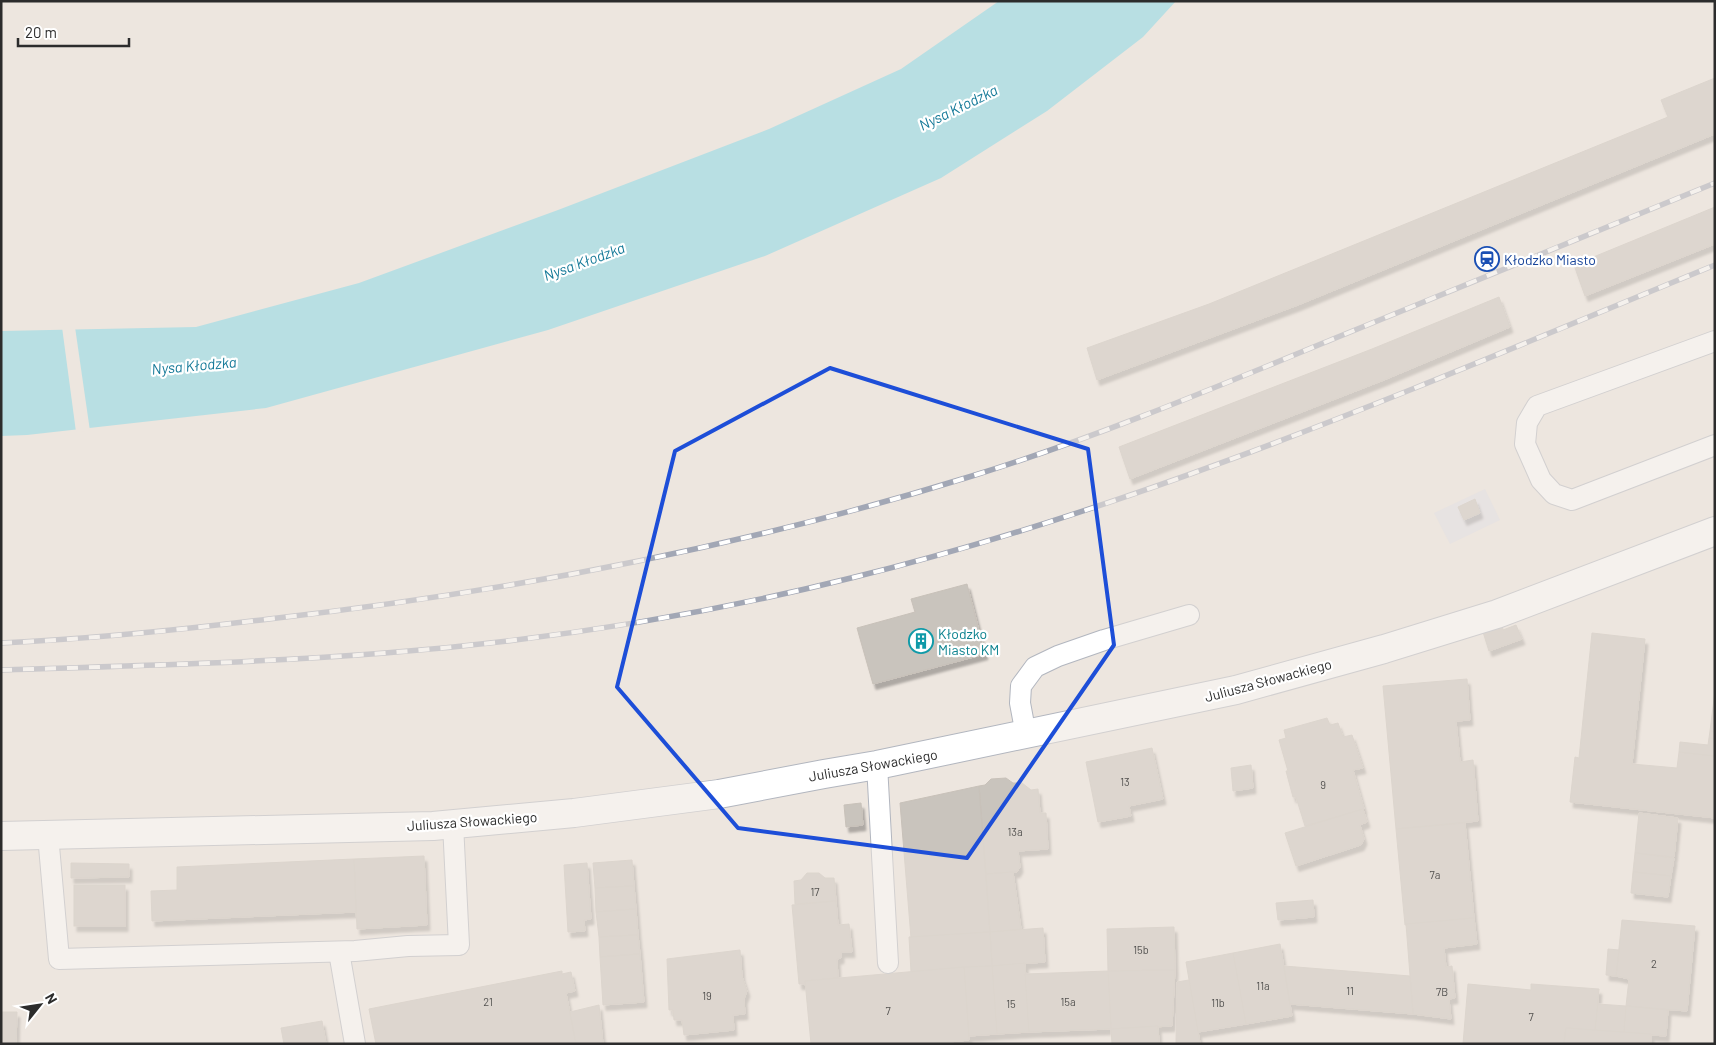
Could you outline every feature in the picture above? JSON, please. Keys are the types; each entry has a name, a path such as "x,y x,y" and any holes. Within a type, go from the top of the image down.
{"street":[{"name":"Juliusza Słowackiego","path":"1,836 423,826 574,813 719,794 877,765 1236,690 1384,649 1497,614 1715,530"}],"lane":[{"path":"1715,341 1537,406 1527,422 1525,444 1541,480 1554,494 1572,500 1715,445"},
{"path":"1026,735 1020,703 1022,686 1035,667 1058,656 1104,640 1189,616"},
{"path":"877,765 888,963"},
{"path":"48,835 59,959 339,952 408,946 459,945 453,824"},
{"path":"339,952 355,1044"}],"highlighted area":[{"path":"830,368 1088,449 1114,645 967,858 738,828 617,687 675,451"}],"shaded area":[{"path":"1485,489 1500,520 1450,544 1434,513"}],"water":[{"name":"Nysa Kłodzka","path":"999,1 1176,1 1143,37 1047,111 941,178 765,256 548,330 266,408 27,435 1,436 1,331 196,327 359,283 558,210 769,129 901,69"}],"pier":[{"path":"62,327 75,327 90,431 76,432"}],"building":[{"path":"1715,78 1715,134 1298,305 1097,380 1087,348 1209,304 1668,117 1661,100"},
{"path":"1715,207 1715,244 1585,296 1574,265"},
{"path":"1499,297 1510,327 1384,380 1130,479 1119,447 1372,349"},
{"path":"1475,499 1480,513 1464,520 1458,507"},
{"name":"Kłodzko Miasto KM","path":"967,584 985,654 873,684 857,628 915,612 911,599"},
{"path":"1502,625 1503,630 1516,625 1522,639 1489,651 1483,632"},
{"path":"1592,633 1645,639 1632,764 1677,768 1679,752 1715,756 1715,818 1570,802 1575,757 1579,758"},
{"path":"1467,679 1470,720 1456,721 1460,762 1473,760 1478,821 1396,829 1383,686"},
{"path":"1715,691 1715,732 1710,731"},
{"path":"1327,718 1330,725 1338,723 1343,737 1352,735 1363,768 1353,770 1364,809 1305,826 1296,797 1293,797 1279,740 1286,738 1284,730"},
{"path":"1710,731 1715,732 1715,739 1709,738"},
{"path":"1709,738 1715,739 1715,756 1679,752 1680,742 1708,745"},
{"path":"1152,748 1163,799 1129,806 1131,816 1098,822 1086,762"},
{"path":"1251,765 1253,788 1233,791 1231,768"},
{"path":"1006,778 1013,783 1022,783 1031,790 1038,789 1040,813 1046,813 1048,849 1018,851 1020,867 1017,872 986,874 979,786 985,785 991,779"},
{"path":"979,786 990,932 911,938 900,803"},
{"path":"861,803 863,825 846,827 844,805"},
{"path":"1363,809 1367,822 1360,825 1364,839 1361,845 1296,866 1285,833"},
{"path":"1639,813 1678,818 1674,857 1635,853"},
{"path":"1465,823 1474,918 1405,925 1396,829"},
{"path":"1635,853 1674,858 1671,876 1633,872"},
{"path":"424,856 427,925 357,929 354,859"},
{"path":"354,859 356,912 152,921 151,891 177,890 177,867"},
{"path":"632,860 634,886 595,888 593,863"},
{"path":"71,863 129,864 129,877 71,878"},
{"path":"587,863 591,919 584,920 585,931 568,932 564,865"},
{"path":"1013,872 1021,929 990,932 986,874"},
{"path":"1633,872 1671,876 1668,897 1631,893"},
{"path":"807,873 819,873 825,878 834,878 836,901 795,904 794,881 801,880"},
{"path":"74,885 125,885 125,926 74,926"},
{"path":"634,886 636,909 596,912 595,888"},
{"path":"1313,900 1314,917 1278,920 1276,903"},
{"path":"836,901 838,925 849,924 852,952 841,952 841,958 837,959 838,978 805,981 805,984 799,984 792,905"},
{"path":"636,909 638,935 599,937 596,912"},
{"path":"1474,918 1477,944 1444,948 1446,967 1452,966 1455,998 1449,999 1451,1019 1413,1014 1406,924"},
{"path":"1622,920 1695,926 1687,1011 1626,1006 1629,979 1616,976"},
{"path":"1174,927 1175,970 1108,971 1107,929"},
{"path":"1043,928 1045,962 992,966 990,932"},
{"path":"990,932 992,966 911,972 909,937"},
{"path":"638,935 640,954 600,957 599,937"},
{"path":"1280,944 1292,1016 1246,1024 1233,953"},
{"path":"1608,949 1619,950 1616,976 1606,975"},
{"path":"740,950 742,976 747,991 744,999 745,1014 733,1015 734,1030 684,1035 682,1020 674,1020 673,1010 669,1010 667,959"},
{"path":"1233,953 1246,1024 1198,1032 1186,962"},
{"path":"640,954 644,1002 603,1005 600,957"},
{"path":"1025,963 1029,1032 997,1034 992,966"},
{"path":"992,966 997,1034 969,1036 964,967"},
{"path":"1284,966 1410,976 1413,1014 1290,1004"},
{"path":"964,967 969,1040 929,1044 811,1044 805,981"},
{"path":"1175,970 1172,1026 1111,1029 1108,971"},
{"path":"562,971 562,974 571,972 575,991 566,993 576,1044 376,1044 369,1009"},
{"path":"1108,971 1111,1029 1029,1032 1025,974"},
{"path":"1189,980 1200,1043 1176,1044 1177,982"},
{"path":"1468,984 1531,990 1531,984 1599,989 1595,1031 1566,1028 1564,1044 1463,1044"},
{"path":"1598,1004 1626,1006 1624,1033 1595,1031"},
{"path":"599,1005 603,1044 576,1044 570,1012"},
{"path":"1626,1006 1668,1010 1666,1036 1624,1033"},
{"path":"1,1012 17,1012 16,1044 1,1044"},
{"path":"322,1021 326,1044 284,1044 281,1028"},
{"path":"1158,1026 1159,1043 1112,1044 1111,1029"},
{"path":"1566,1028 1651,1034 1651,1044 1564,1044"}],"railway":[{"path":"1,643 102,637 202,627 358,608 536,581 712,545 886,501 1018,461 1154,412 1715,183"},
{"path":"1,670 241,662 444,648 502,642 620,625 794,592 962,548 1072,515 1181,477 1289,438 1396,396 1715,265"}],"place":[{"name":"Kłodzko Miasto","path":"1487,259"},
{"name":"Kłodzko Miasto KM","path":"921,641"}]}
